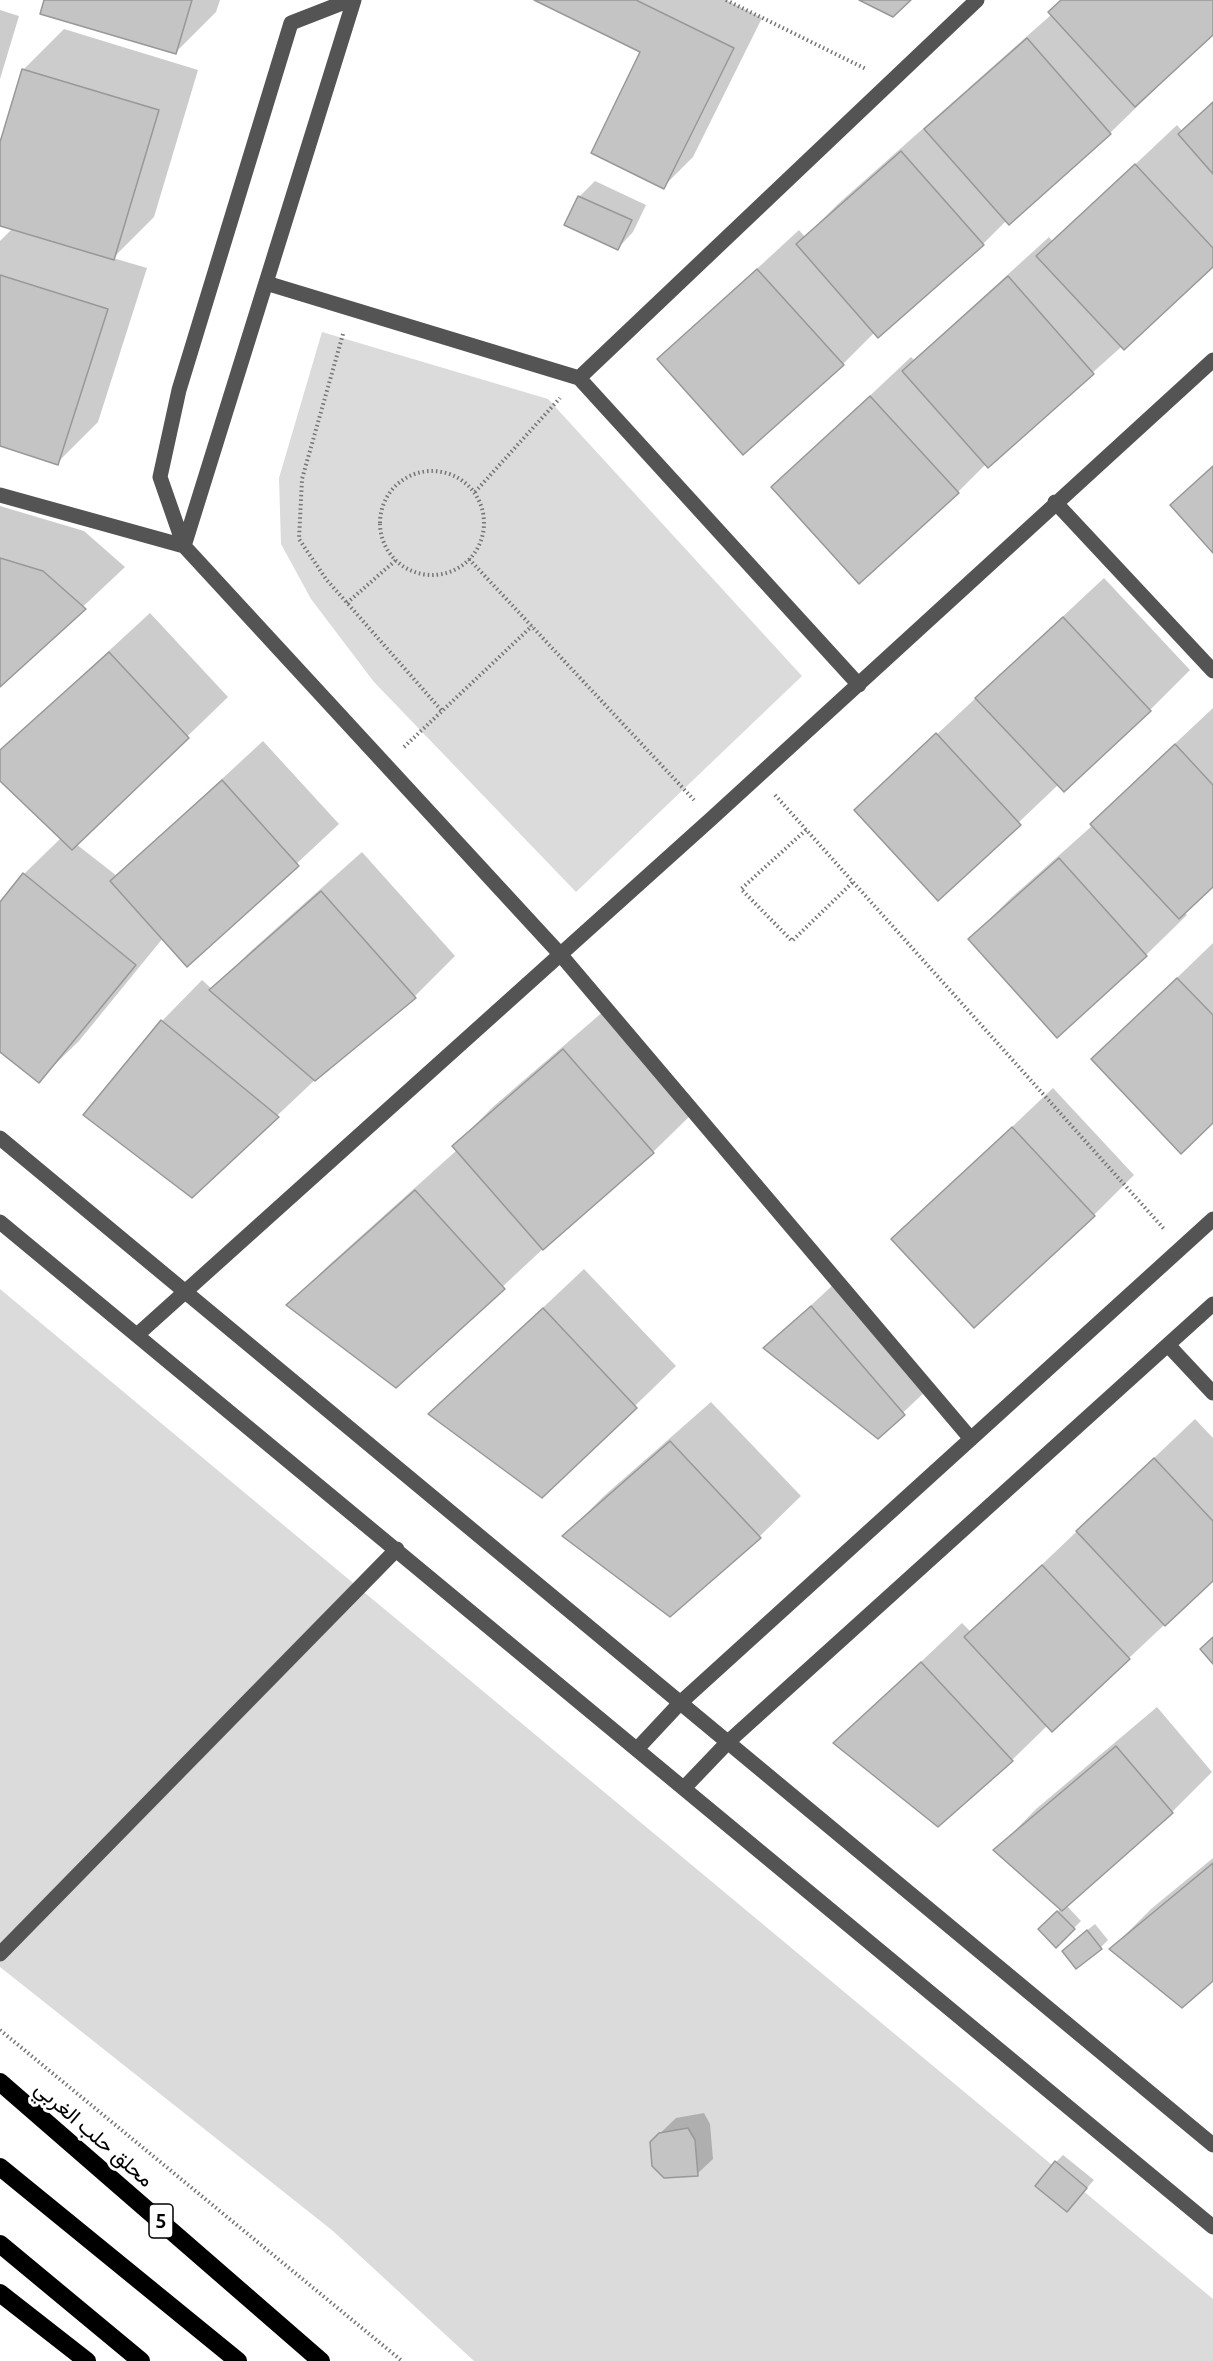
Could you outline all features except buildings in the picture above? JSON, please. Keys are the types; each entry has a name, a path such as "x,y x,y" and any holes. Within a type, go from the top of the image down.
{"highway":[{"name":"محلق حلب الغربي","path":"0,2082 321,2361"},
{"path":"0,2168 238,2361"},
{"path":"0,2244 141,2361"},
{"path":"0,2293 87,2361"}],"street":[{"path":"184,546 352,0"},
{"path":"352,0 291,23 186,368 160,477 184,546 560,954 971,1439"},
{"path":"579,378 977,0"},
{"path":"266,283 579,378 859,685"},
{"path":"137,1335 859,685 1055,502 1213,360"},
{"path":"0,495 184,546"},
{"path":"1055,502 1213,671"},
{"path":"0,1138 1213,2145"},
{"path":"637,1749 680,1703 1213,1219"},
{"path":"0,1222 1213,2227"},
{"path":"684,1788 728,1742 1213,1304"},
{"path":"1168,1345 1213,1393"},
{"path":"0,1954 397,1549"}],"path":[{"path":"726,0 891,82"},
{"path":"351,309 302,479 299,539 326,579 442,711"},
{"path":"475,492 579,378"},
{"path":"427,471 445,472 462,479 475,492 482,508 484,526 479,544 469,559 456,569 441,574 424,574 408,569 396,560 385,547 380,515 385,499 395,486 409,476 427,471"},
{"path":"469,559 711,819"},
{"path":"347,603 396,560"},
{"path":"386,764 532,626"},
{"path":"758,776 1181,1248"},
{"path":"806,830 741,889 792,941 853,882"},
{"path":"0,2030 402,2361"}],"shaded area":[{"path":"322,332 548,399 802,676 576,892 374,682 311,599 281,544 279,478"},
{"path":"0,1289 1213,2299 1213,2361 474,2361 333,2231 0,1967"}]}
